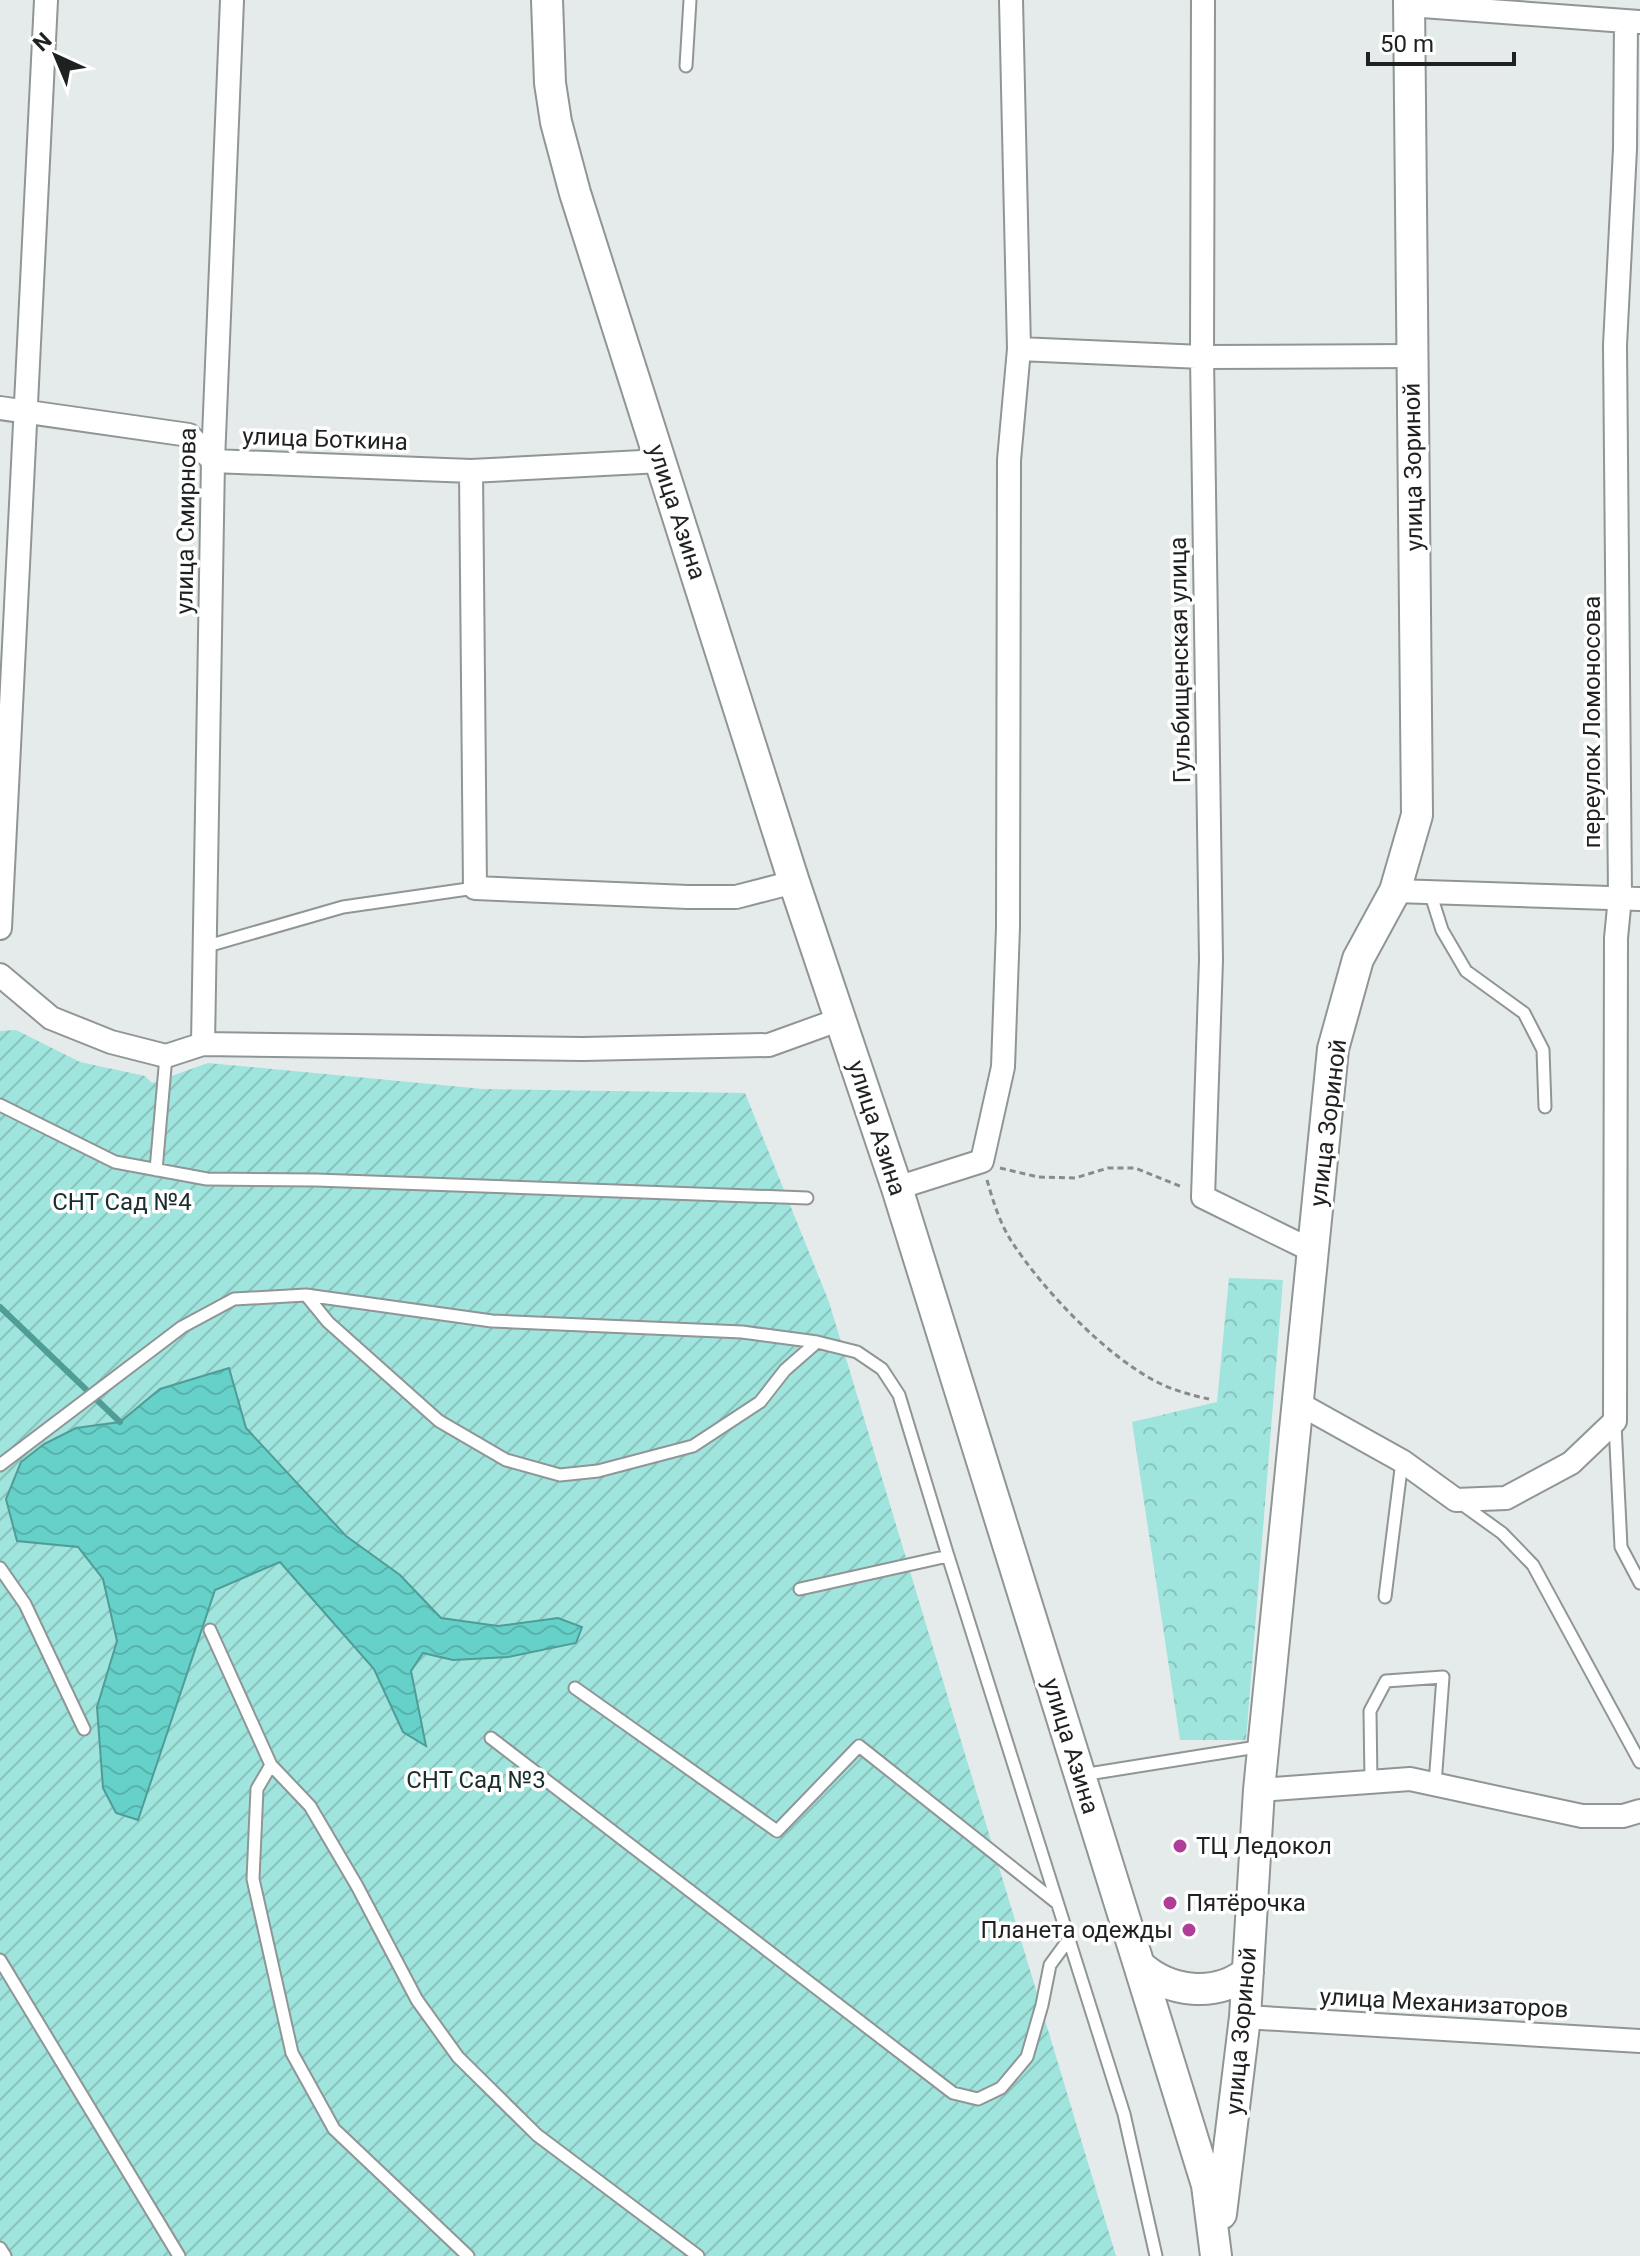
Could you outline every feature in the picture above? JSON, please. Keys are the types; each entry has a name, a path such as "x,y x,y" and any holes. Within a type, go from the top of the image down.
{"main road":[{"name":"улица Азина","path":"547,0 550,83 556,122 575,193 794,882 897,1188 1080,1775 1207,2185 1216,2256"},
{"name":"улица Зориной","path":"1216,2256 1245,2017 1263,1746 1333,1049 1358,959 1395,891 1417,815 1409,2"},
{"path":"1139,1965 1153,1978 1170,1986 1199,1989 1222,1987 1248,1972"}],"street":[{"path":"0,928 46,0"},
{"name":"улица Смирнова","path":"203,1044 213,461 232,0"},
{"path":"897,1188 982,1161 1003,1067 1008,927 1009,460 1019,349 1011,0"},
{"name":"Гульбищенская улица","path":"1203,0 1202,357 1211,960 1203,1197"},
{"path":"1409,2 1633,22"},
{"name":"переулок Ломоносова","path":"1615,1421 1616,938 1630,898 1615,345 1633,22"},
{"path":"1019,349 1202,357 1412,356"},
{"name":"улица Боткина","path":"0,408 189,435 213,461 471,471 661,461"},
{"path":"471,471 475,888 736,897 794,882"},
{"path":"1395,891 1630,898"},
{"path":"0,975 51,1018 111,1042 166,1056 203,1044 583,1049 769,1045 841,1019"},
{"path":"1203,1197 1313,1251"},
{"path":"1298,1403 1402,1461 1456,1500 1506,1498 1571,1463 1615,1421"},
{"path":"1259,1790 1410,1779 1582,1816 1623,1816 1640,1811"},
{"name":"улица Механизаторов","path":"1245,2017 1640,2041"}],"lane":[{"path":"686,66 690,0"},
{"path":"203,947 343,907 475,888"},
{"path":"1430,892 1442,930 1466,971 1524,1013 1543,1050 1545,1107"},
{"path":"156,1170 166,1056"},
{"path":"0,1105 115,1162 207,1179 316,1180 807,1198"},
{"path":"306,1295 328,1322 439,1421 506,1460 560,1475 598,1471 693,1446 760,1402 785,1370 817,1342"},
{"path":"0,1465 182,1327 234,1299 306,1295 492,1321 742,1332 817,1342 857,1352 882,1369 899,1395 1124,2114 1156,2256"},
{"path":"1615,1421 1621,1547 1640,1583"},
{"path":"1385,1597 1402,1461"},
{"path":"1456,1500 1502,1533 1533,1565 1640,1762"},
{"path":"800,1589 948,1556"},
{"path":"0,1568 25,1604 84,1729"},
{"path":"210,1630 271,1765 310,1806 357,1886 417,2000 458,2057 537,2135 698,2256"},
{"path":"1371,1782 1370,1711 1386,1681 1443,1677 1435,1784"},
{"path":"575,1688 777,1831 859,1746 1058,1904"},
{"path":"491,1738 953,2093 978,2099 1001,2088 1027,2057 1050,1965 1069,1939"},
{"path":"1080,1775 1263,1746"},
{"path":"271,1765 257,1789 253,1879 292,2053 334,2129 468,2256"},
{"path":"0,1960 179,2256"},
{"path":"0,2248 5,2256"}],"path":[{"path":"982,1161 1038,1177 1075,1178 1108,1168 1135,1168 1165,1178 1203,1197"},
{"path":"982,1161 993,1201 1011,1240 1038,1278 1076,1318 1115,1353 1155,1381 1184,1394 1209,1399"}],"green space":[{"name":"СНТ Сад №3","path":"16,1030 80,1062 145,1076 152,1083 208,1063 483,1089 745,1093 829,1302 1116,2256 0,2256 0,1031"},
{"path":"1229,1278 1283,1280 1246,1740 1180,1740 1132,1422 1217,1402"}],"water":[{"path":"229,1368 246,1428 346,1536 400,1575 441,1618 498,1626 558,1618 582,1627 576,1643 508,1657 453,1660 423,1653 411,1671 426,1746 403,1732 374,1669 280,1562 215,1590 138,1820 116,1813 103,1788 97,1707 117,1641 103,1579 78,1547 17,1541 6,1499 21,1462 44,1444 76,1428 120,1422 160,1389"}],"waterway":[{"path":"0,1307 120,1422"}],"place":[{"name":"ТЦ Ледокол","path":"1180,1846"},
{"name":"Пятёрочка","path":"1170,1903"},
{"name":"Планета одежды","path":"1189,1930"}],"park label":[{"name":"СНТ Сад №4","path":"122,1202"}]}
